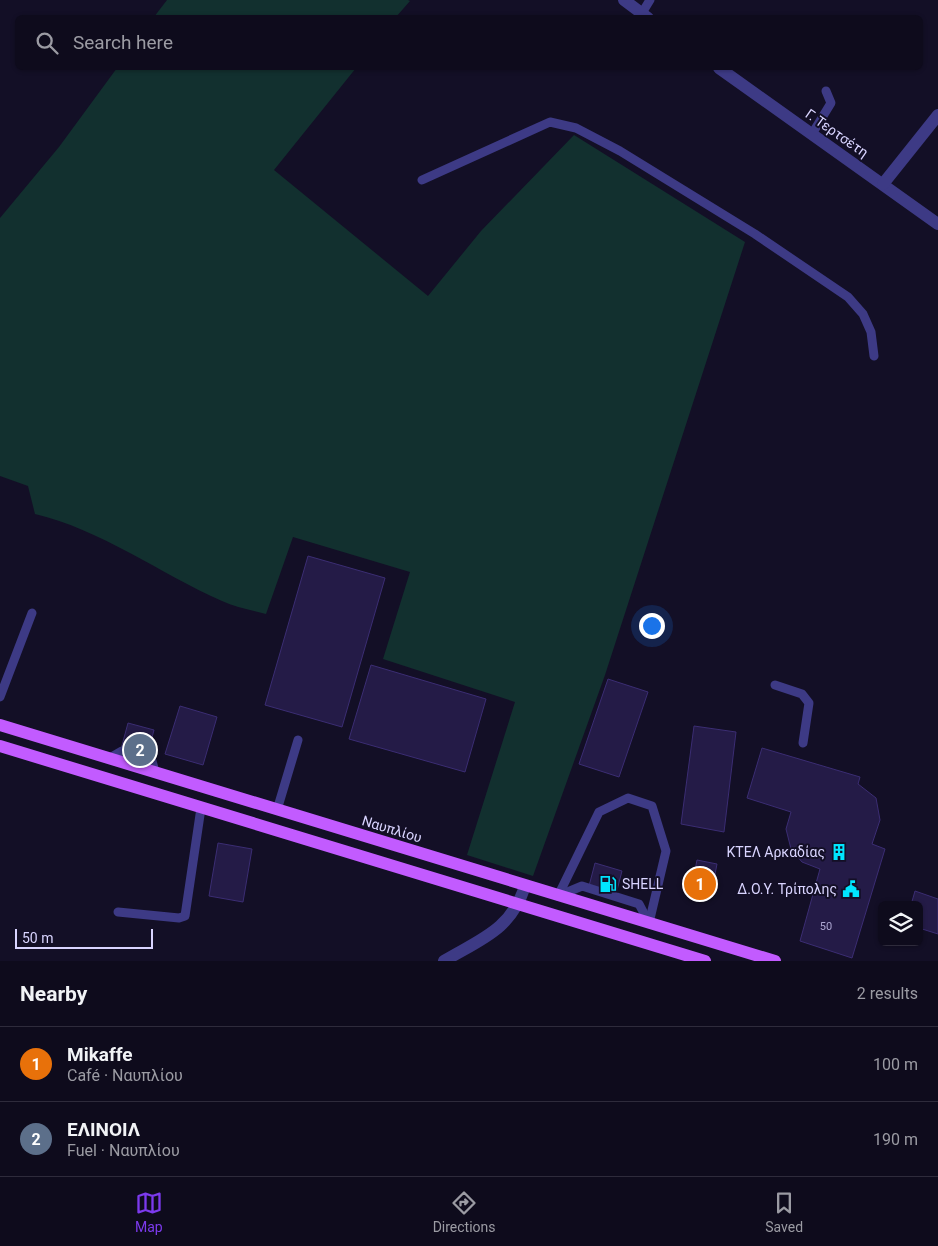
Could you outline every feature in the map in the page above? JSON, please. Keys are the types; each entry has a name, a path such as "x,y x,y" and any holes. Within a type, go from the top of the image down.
{"main road":[{"name":"Ναυπλίου","path":"0,725 776,961"},
{"path":"0,746 705,961"}],"street":[{"path":"624,0 645,15"},
{"name":"Γ. Τερτσέτη","path":"722,70 938,224"},
{"path":"883,184 938,115"},
{"path":"444,961 496,930 519,904 525,886"}],"lane":[{"path":"645,15 650,0"},
{"path":"812,134 830,102 826,91"},
{"path":"422,180 550,122 576,128 620,151 748,229 848,297 863,314 871,332 874,356"},
{"path":"0,698 32,613"},
{"path":"776,685 802,694 809,703 803,743"},
{"path":"278,810 298,740"},
{"path":"558,896 599,812 628,798 652,806 666,851 649,923"},
{"path":"118,912 179,918 185,916 201,808"}],"green space":[{"path":"167,0 410,1 398,15 156,15"},
{"path":"116,70 354,70 274,170 428,296 481,231 574,135 745,242 605,675 533,876 467,855 515,702 383,659 410,572 293,537 266,614 222,601 107,541 59,521 35,514 28,486 0,476 0,218 59,147"}],"building":[{"path":"308,556 385,578 342,727 265,705"},
{"path":"371,665 486,699 465,772 349,739"},
{"path":"608,679 648,692 619,777 579,764"},
{"path":"180,706 217,717 203,765 165,754"},
{"path":"128,723 154,730 147,756 121,749"},
{"path":"694,726 736,732 724,832 681,824"},
{"name":"ΚΤΕΛ Αρκαδίας","path":"762,748 860,777 858,784 876,798 880,820 872,844 885,849 852,958 800,941 820,869 802,862 791,849 786,829 791,812 747,798"},
{"path":"218,843 252,849 243,902 209,896"},
{"path":"697,860 717,864 711,895 691,891"},
{"path":"595,863 622,871 616,894 589,886"},
{"path":"915,891 938,899 938,934 923,929 923,901 912,901"}],"place":[{"name":"ΕΛΙΝΟΙΛ","path":"140,750"},
{"name":"ΚΤΕΛ Αρκαδίας","path":"839,852"},
{"name":"SHELL","path":"608,884"},
{"name":"Mikaffe","path":"700,884"},
{"name":"Δ.Ο.Υ. Τρίπολης","path":"851,889"}]}
